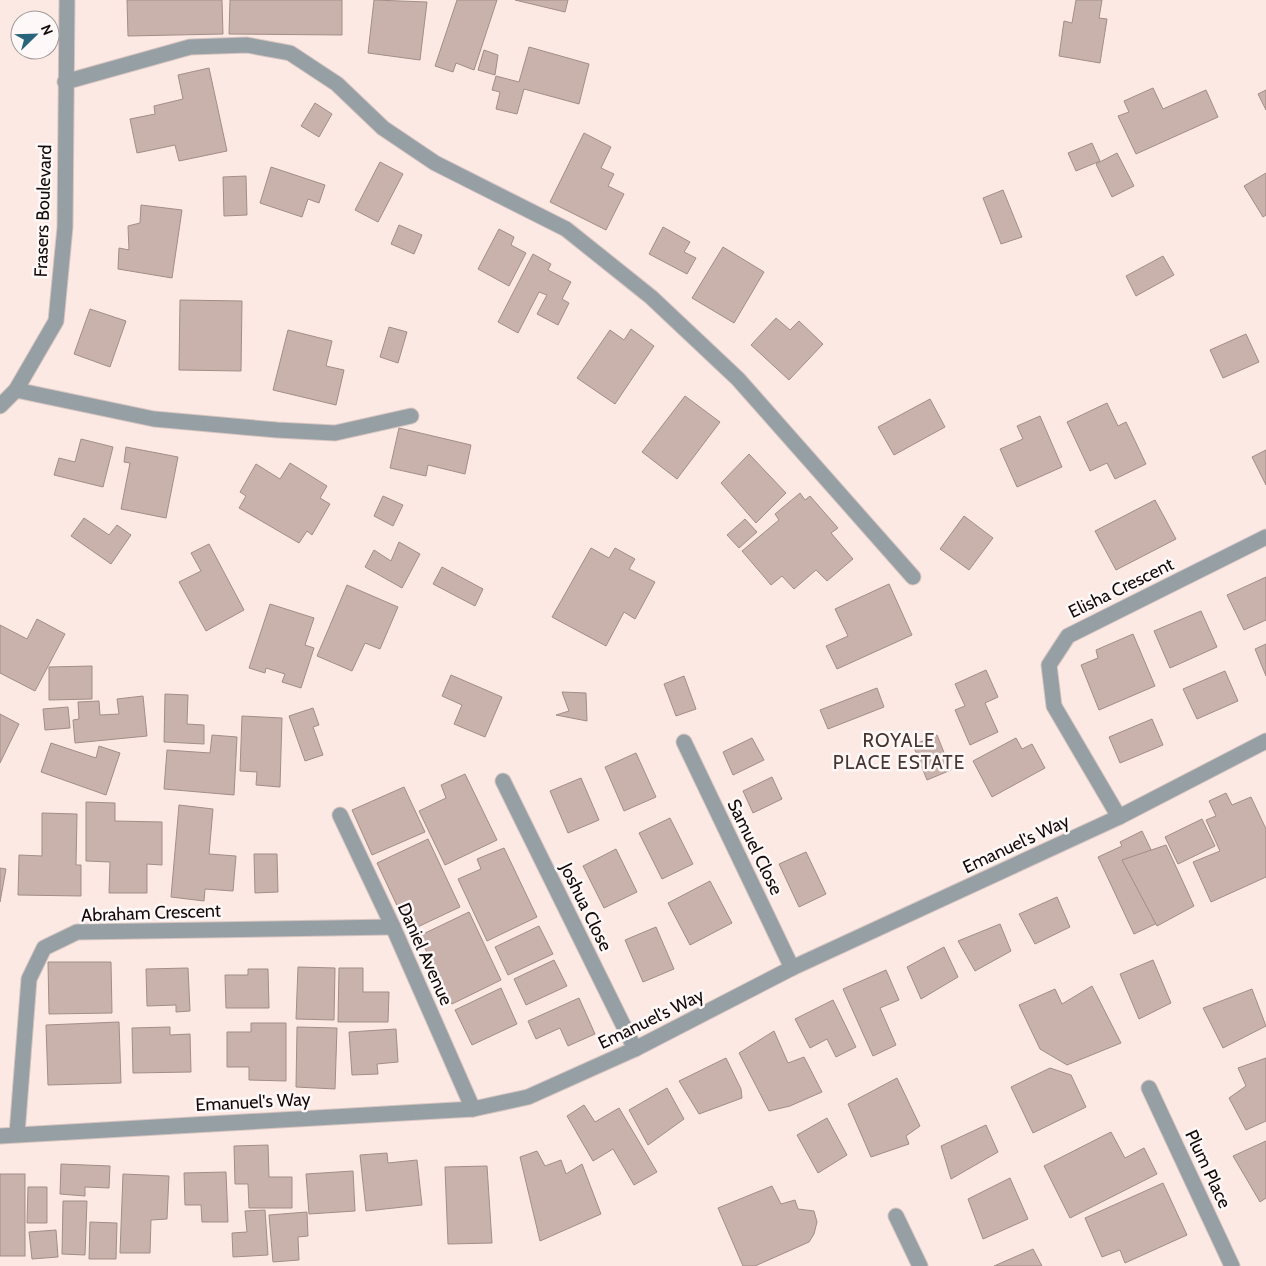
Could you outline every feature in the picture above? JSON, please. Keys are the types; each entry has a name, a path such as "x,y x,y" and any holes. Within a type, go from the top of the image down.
{"street":[{"name":"Frasers Boulevard","path":"0,406 16,390 56,320 65,227 64,82 67,0"},
{"path":"64,82 190,47 247,45 290,53 337,84 383,128 435,163 566,229 651,297 738,378 913,577"},
{"path":"16,390 154,419 277,430 335,433 410,416"},
{"name":"Elisha Crescent","path":"1119,817 1054,706 1049,665 1068,636 1266,537"},
{"name":"Emanuel's Way","path":"0,1136 473,1109 528,1097 635,1048 792,968 1119,817 1266,741"},
{"name":"Samuel Close","path":"684,742 792,968"},
{"name":"Joshua Close","path":"503,781 635,1048"},
{"name":"Daniel Avenue","path":"340,815 393,927 473,1109"},
{"name":"Abraham Crescent","path":"18,1134 30,978 44,948 77,932 393,927"},
{"name":"Plum Place","path":"1149,1088 1232,1266"},
{"path":"896,1216 920,1266"}],"building":[{"path":"127,0 222,0 223,34 128,36"},
{"path":"230,0 342,0 342,35 229,34"},
{"path":"374,0 427,2 420,60 368,53"},
{"path":"457,0 497,0 474,70 456,63 453,72 435,66"},
{"path":"515,0 568,0 565,12"},
{"path":"1076,0 1102,0 1099,18 1107,19 1100,63 1059,56 1064,21 1072,23"},
{"path":"529,47 589,64 579,104 524,89 517,114 496,109 500,92 492,90 496,76 519,82"},
{"path":"484,50 498,55 495,75 478,70"},
{"path":"209,68 227,151 179,161 175,145 137,153 130,119 155,114 154,106 183,99 178,75"},
{"path":"1153,88 1163,109 1206,90 1218,117 1136,154 1118,116 1129,112 1124,101"},
{"path":"1266,90 1266,110 1258,94"},
{"path":"315,103 332,114 319,137 301,126"},
{"path":"584,133 611,147 601,168 614,174 608,186 624,194 606,230 550,202"},
{"path":"1092,143 1100,161 1076,171 1068,153"},
{"path":"1117,153 1134,186 1112,197 1096,164"},
{"path":"380,162 403,174 378,222 355,210"},
{"path":"271,167 325,185 319,203 308,199 302,217 260,203"},
{"path":"1266,173 1266,215 1263,217 1244,186"},
{"path":"246,176 247,215 224,216 223,177"},
{"path":"1003,190 1022,237 1001,244 983,198"},
{"path":"141,205 182,210 172,278 118,269 119,248 129,250 128,226 140,223"},
{"path":"399,225 422,235 414,254 391,244"},
{"path":"663,227 690,242 684,252 696,258 687,274 649,254"},
{"path":"499,229 514,237 511,245 526,253 509,286 478,269"},
{"path":"723,247 764,272 734,323 692,298"},
{"path":"533,254 551,264 548,270 571,282 562,299 569,303 558,325 537,314 547,295 539,292 518,333 498,322"},
{"path":"1163,256 1174,275 1136,296 1126,276"},
{"path":"180,300 242,301 241,371 179,370"},
{"path":"90,309 126,321 110,367 74,354"},
{"path":"776,318 790,330 799,321 823,344 789,380 751,345"},
{"path":"389,327 407,332 398,363 380,357"},
{"path":"631,329 654,346 615,404 577,378 610,330 624,340"},
{"path":"288,330 332,341 326,366 344,370 336,405 273,390"},
{"path":"1246,334 1259,362 1223,378 1210,350"},
{"path":"685,396 720,422 677,479 642,452"},
{"path":"930,399 945,427 894,455 878,427"},
{"path":"1107,403 1118,426 1126,422 1146,464 1115,479 1107,463 1090,471 1067,422"},
{"path":"1040,416 1062,467 1017,487 1000,449 1023,439 1017,426"},
{"path":"399,428 471,445 465,474 428,465 426,476 390,468"},
{"path":"81,439 113,447 103,487 54,475 59,458 75,462"},
{"path":"126,447 178,457 166,518 121,509 130,463 124,462"},
{"path":"1266,450 1266,485 1252,457"},
{"path":"749,454 786,493 756,523 721,483"},
{"path":"290,463 327,486 320,498 330,504 312,535 307,531 299,543 239,508 246,496 240,492 256,464 280,479"},
{"path":"800,493 805,500 810,496 838,528 831,533 853,559 827,581 816,570 794,589 782,576 771,585 742,551 779,520 775,514"},
{"path":"383,496 403,505 393,526 374,516"},
{"path":"1155,500 1176,539 1116,570 1095,531"},
{"path":"964,516 993,538 969,570 940,549"},
{"path":"84,518 109,535 117,525 131,535 111,564 71,536"},
{"path":"745,519 757,532 739,548 727,535"},
{"path":"399,542 420,554 402,588 365,567 374,550 391,561"},
{"path":"209,544 244,610 206,631 179,582 201,571 191,553"},
{"path":"591,548 609,558 615,548 635,559 629,569 655,582 635,619 624,612 606,646 552,617"},
{"path":"442,567 483,589 475,606 433,584"},
{"path":"1266,577 1266,620 1244,630 1227,595"},
{"path":"889,584 912,635 837,669 826,646 848,636 835,609"},
{"path":"347,585 398,607 380,649 365,643 352,671 317,656"},
{"path":"270,604 314,618 305,645 314,648 301,688 282,682 285,674 266,668 265,673 249,668"},
{"path":"1201,611 1217,647 1170,668 1154,631"},
{"path":"37,619 65,634 35,691 0,673 0,625 27,639"},
{"path":"1133,634 1155,686 1099,710 1081,665 1098,658 1096,650"},
{"path":"1266,644 1266,676 1255,649"},
{"path":"92,666 92,699 49,700 49,667"},
{"path":"986,670 998,697 985,703 998,732 970,745 955,710 965,706 955,684"},
{"path":"1225,671 1238,701 1197,719 1183,689"},
{"path":"451,675 502,697 485,737 454,724 462,705 442,696"},
{"path":"684,676 696,709 676,716 664,684"},
{"path":"877,688 884,707 828,729 820,710"},
{"path":"562,692 586,693 587,721 556,715 569,711"},
{"path":"165,694 188,695 187,724 204,725 204,744 164,742"},
{"path":"143,696 147,736 75,743 73,720 79,719 78,702 99,701 100,715 119,714 117,699"},
{"path":"68,707 70,728 45,730 43,709"},
{"path":"313,708 319,725 313,727 323,755 305,761 289,716"},
{"path":"0,714 19,724 0,763"},
{"path":"242,716 282,718 280,787 256,785 257,772 240,771"},
{"path":"1152,719 1163,745 1120,763 1109,737"},
{"path":"212,735 237,737 234,795 164,789 167,750 210,753"},
{"path":"937,735 951,770 927,780 913,745"},
{"path":"752,738 764,760 733,775 723,752"},
{"path":"1016,738 1022,749 1032,744 1045,768 992,797 973,761"},
{"path":"51,743 96,758 99,746 120,753 106,795 41,772"},
{"path":"636,753 656,797 624,811 605,767"},
{"path":"465,774 497,840 445,865 419,811 446,798 441,785"},
{"path":"772,777 782,799 753,813 743,791"},
{"path":"581,778 599,820 568,833 550,791"},
{"path":"404,787 425,832 372,855 352,810"},
{"path":"1226,793 1232,805 1251,797 1266,829 1266,877 1211,902 1193,862 1220,851 1206,820 1216,816 1209,801"},
{"path":"86,802 115,803 115,821 162,822 162,865 147,864 147,893 109,893 110,862 86,861"},
{"path":"179,805 213,809 209,854 236,856 233,891 205,889 204,901 171,897"},
{"path":"42,813 77,814 76,865 81,865 81,896 18,895 19,855 42,856"},
{"path":"670,818 693,864 662,879 639,833"},
{"path":"1202,819 1215,846 1178,864 1165,837"},
{"path":"1142,831 1181,912 1134,934 1098,857 1122,846 1120,842"},
{"path":"428,839 460,907 409,931 377,863"},
{"path":"1166,845 1194,906 1157,926 1122,860"},
{"path":"504,848 537,917 487,941 458,879 481,869 477,859"},
{"path":"616,849 637,892 604,908 583,866"},
{"path":"806,852 826,894 799,907 779,864"},
{"path":"254,854 277,854 278,892 255,893"},
{"path":"0,868 6,869 0,902"},
{"path":"710,881 732,923 690,945 668,903"},
{"path":"1057,897 1070,927 1035,944 1019,914"},
{"path":"469,912 501,980 452,1004 419,936"},
{"path":"1000,924 1011,951 975,971 958,941"},
{"path":"539,926 553,954 508,975 495,947"},
{"path":"656,927 674,969 643,982 625,940"},
{"path":"944,947 958,977 921,999 907,967"},
{"path":"554,960 567,986 526,1005 514,979"},
{"path":"1153,960 1171,1003 1139,1019 1120,974"},
{"path":"48,962 111,962 112,1013 49,1014"},
{"path":"298,967 335,968 334,1020 296,1019"},
{"path":"188,968 190,1011 176,1012 176,1005 147,1006 146,969"},
{"path":"339,968 363,968 363,992 389,992 388,1022 338,1022"},
{"path":"248,969 268,969 269,1008 226,1008 225,975 248,975"},
{"path":"886,970 899,1000 880,1008 896,1045 873,1056 843,989"},
{"path":"1092,986 1121,1043 1067,1065 1040,1049 1019,1005 1055,989 1062,1004"},
{"path":"501,988 517,1024 472,1045 455,1010"},
{"path":"1252,989 1266,1026 1223,1048 1203,1008"},
{"path":"579,998 595,1034 568,1046 560,1028 536,1039 528,1021"},
{"path":"833,1000 856,1047 836,1057 827,1039 810,1048 795,1019"},
{"path":"119,1022 121,1083 48,1085 46,1025"},
{"path":"251,1023 286,1023 286,1081 249,1080 249,1067 227,1067 227,1032 251,1032"},
{"path":"170,1027 170,1035 190,1034 191,1072 133,1073 132,1028"},
{"path":"297,1027 337,1028 335,1089 296,1087"},
{"path":"396,1029 398,1062 377,1064 378,1074 352,1075 349,1032"},
{"path":"774,1031 788,1063 804,1057 822,1092 790,1106 769,1111 739,1053"},
{"path":"726,1058 741,1089 742,1098 699,1114 679,1081"},
{"path":"1266,1058 1266,1121 1246,1130 1229,1098 1246,1086 1238,1068"},
{"path":"1050,1068 1071,1075 1086,1107 1033,1133 1011,1087"},
{"path":"897,1078 920,1126 906,1136 909,1144 871,1157 848,1104"},
{"path":"667,1088 684,1119 648,1145 629,1110"},
{"path":"584,1105 595,1122 619,1108 657,1172 634,1185 613,1149 593,1161 567,1116"},
{"path":"827,1118 847,1155 818,1173 797,1135"},
{"path":"986,1125 998,1152 951,1179 941,1146"},
{"path":"1111,1132 1125,1158 1144,1148 1157,1174 1070,1218 1044,1166"},
{"path":"1266,1141 1266,1198 1260,1202 1233,1156"},
{"path":"268,1145 269,1177 292,1177 292,1208 249,1208 248,1184 235,1184 234,1146"},
{"path":"537,1151 545,1166 561,1160 566,1174 582,1164 601,1214 540,1241 520,1157"},
{"path":"387,1153 388,1163 417,1160 422,1205 366,1211 360,1155"},
{"path":"61,1164 110,1166 109,1188 85,1187 85,1196 60,1194"},
{"path":"487,1166 492,1243 448,1244 445,1167"},
{"path":"353,1171 355,1211 309,1214 306,1174"},
{"path":"226,1172 228,1222 202,1222 201,1205 185,1205 184,1173"},
{"path":"0,1174 25,1174 25,1256 0,1256"},
{"path":"123,1174 169,1176 167,1219 151,1220 150,1253 120,1253"},
{"path":"1010,1178 1028,1219 983,1239 968,1199"},
{"path":"1163,1183 1187,1235 1125,1263 1120,1250 1102,1257 1085,1218"},
{"path":"772,1186 781,1204 795,1200 798,1209 814,1211 817,1222 814,1234 809,1242 755,1266 743,1266 718,1208"},
{"path":"28,1187 47,1187 47,1223 27,1223"},
{"path":"63,1201 87,1201 85,1255 62,1254"},
{"path":"265,1210 268,1255 233,1257 232,1233 247,1232 245,1211"},
{"path":"307,1212 308,1236 298,1237 299,1260 273,1262 269,1215"},
{"path":"90,1222 117,1223 116,1259 89,1259"},
{"path":"56,1230 58,1257 32,1259 29,1232"},
{"path":"1033,1249 1042,1266 994,1266"}],"district":[{"name":"ROYALE PLACE ESTATE","path":"899,751"}]}
